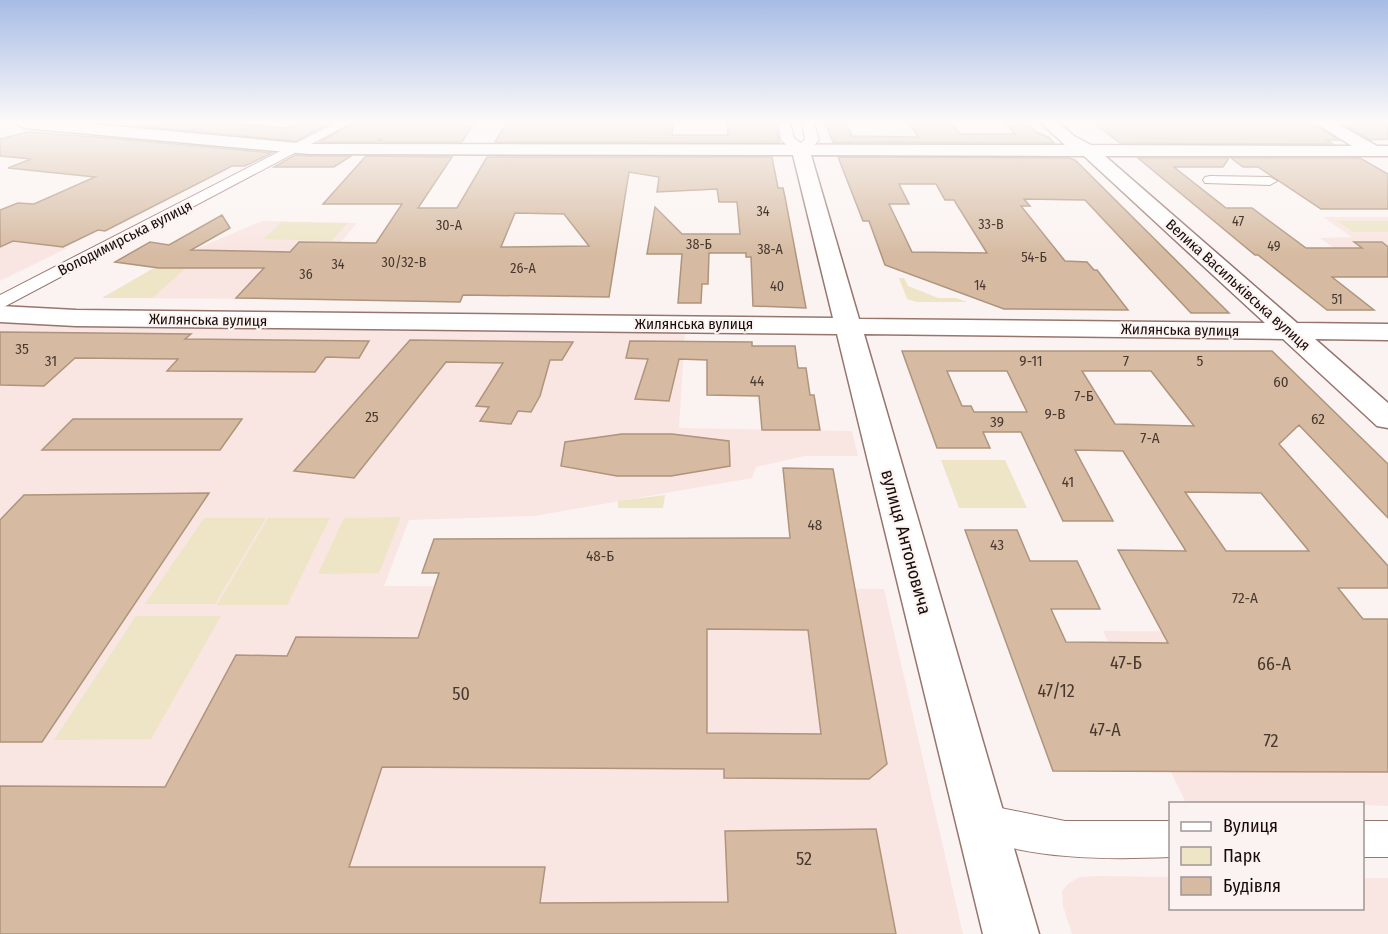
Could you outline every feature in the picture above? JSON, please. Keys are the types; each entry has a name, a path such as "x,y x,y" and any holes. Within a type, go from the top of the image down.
{"main road":[{"name":"вулиця Антоновича","path":"806,167 1011,934"},
{"name":"Велика Васильківська вулиця","path":"1106,167 1388,419"},
{"name":"Жилянська вулиця","path":"0,314 76,318 1388,332"}],"street":[{"name":"Володимирська вулиця","path":"0,303 262,167"},
{"path":"1210,180 1270,181"},
{"path":"981,822 1065,839 1169,839"},
{"path":"1364,839 1388,839"}],"shaded area":[{"path":"1323,217 1388,217 1388,276 1372,276 1320,238 1352,237"},
{"path":"262,221 357,223 293,299 102,298 161,264"},
{"path":"0,240 67,248 0,281"},
{"path":"0,324 685,331 679,428 852,431 858,456 804,456 756,467 752,478 534,516 409,520 384,586 884,589 963,934 19,934 0,869"},
{"path":"1103,631 1388,633 1388,806 1364,805 1364,802 1186,802"},
{"path":"1080,877 1169,877 1169,910 1364,910 1364,878 1388,878 1388,934 1072,934 1063,906 1062,891 1069,883"}],"green space":[{"path":"1337,221 1388,221 1388,232 1353,232"},
{"path":"282,222 348,223 331,241 263,239"},
{"path":"161,264 187,267 152,298 102,298"},
{"path":"899,278 904,278 908,286 938,298 956,298 967,302 917,302 907,299"},
{"path":"941,460 1005,460 1027,508 959,508"},
{"path":"665,495 663,508 618,508 618,501"},
{"path":"401,517 379,573 318,574 344,518"},
{"path":"204,518 266,518 215,604 145,604"},
{"path":"268,518 330,518 287,605 217,605"},
{"path":"136,616 221,616 151,739 54,740"}],"building":[{"path":"231,167 105,231 98,230 63,247 13,241 0,247 0,210 18,203 34,204 95,177 8,168"},
{"path":"275,167 335,167 334,167"},
{"path":"357,167 446,167 418,208 457,208 481,167 774,167 778,188 783,188 806,308 753,306 751,257 746,257 746,253 709,253 708,284 702,284 701,303 678,303 682,254 647,254 655,207 682,234 740,234 737,202 719,202 717,189 657,192 659,177 629,172 609,297 463,295 460,302 236,298 264,268 159,268 115,262 150,242 169,245 222,215 230,228 191,250 290,252 299,242 376,243 402,204 323,204","holes":["515,213 564,214 589,246 501,247"]},
{"path":"842,167 1082,167 1229,313 1191,313 1085,200 1024,199 1030,206 1021,206 1065,261 1087,262 1094,270 1097,270 1128,310 1004,309 885,265 869,221 863,221","holes":["899,184 936,184 945,200 954,200 987,253 912,252 889,204 909,204"]},
{"path":"1148,167 1223,167 1174,167 1226,208 1252,208 1306,248 1362,248 1354,242 1382,242 1388,247 1388,277 1332,277 1374,310 1327,310 1258,255 1255,255"},
{"path":"1243,167 1375,167 1388,174 1388,209 1321,209 1258,167"},
{"path":"0,332 191,334 185,339 369,341 359,358 326,357 315,372 167,371 178,359 75,358 44,386 0,385"},
{"path":"410,340 573,342 562,360 550,360 540,396 531,412 518,411 511,424 480,421 489,407 476,406 503,363 446,362 354,478 294,471"},
{"path":"630,341 752,342 752,346 795,346 798,368 806,368 810,395 814,395 820,430 762,430 759,396 707,395 707,360 679,359 669,401 635,399 648,359 626,358"},
{"path":"902,351 1272,351 1388,464 1388,518 1299,425 1279,444 1388,566 1388,588 1338,588 1363,619 1388,619 1388,772 1053,771 965,530 1017,530 1030,561 1077,561 1100,609 1051,609 1066,642 1168,643 1118,550 1186,551 1123,451 1075,450 1113,521 1063,521 1021,432 983,432 990,448 937,448","holes":["947,371 1007,371 1027,412 974,412 971,406 962,406","1082,371 1151,371 1194,426 1115,424","1185,492 1261,493 1309,551 1226,551"]},
{"path":"73,419 242,419 220,450 42,450"},
{"path":"622,434 672,434 729,441 730,466 671,476 617,476 561,466 565,442"},
{"path":"783,468 833,469 887,764 869,779 724,778 724,769 382,767 349,867 545,867 540,903 728,902 725,831 876,829 896,934 0,934 0,786 165,787 236,655 287,656 296,637 418,638 439,573 422,573 434,539 790,538","holes":["707,629 808,630 821,734 707,733"]},
{"path":"209,493 42,742 0,742 0,520 24,495"}]}
